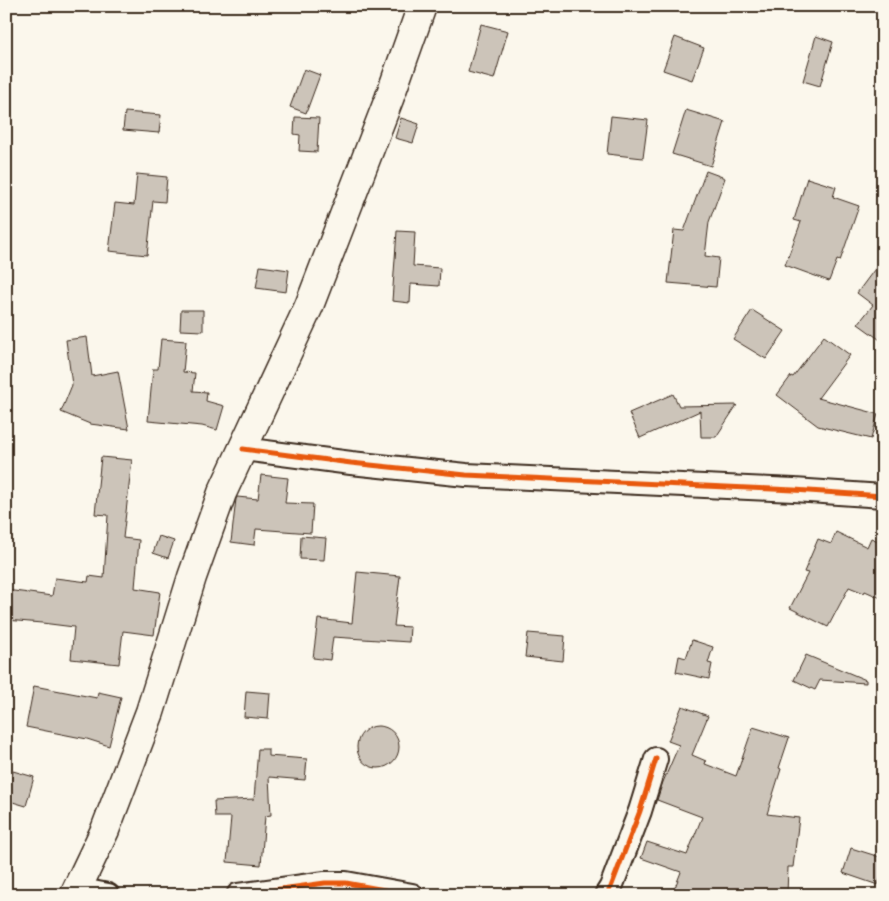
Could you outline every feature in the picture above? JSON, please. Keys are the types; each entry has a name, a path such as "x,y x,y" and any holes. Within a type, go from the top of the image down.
{"main road":[{"path":"75,892 105,830 150,712 192,577 222,493 309,306 389,100 422,6"}],"street":[{"path":"243,449 351,463 466,474 883,496"},
{"path":"606,895 611,887 640,811 656,759"},
{"path":"238,895 325,883 346,883 412,895"},
{"path":"75,892 108,895"}],"building":[{"path":"481,24 508,31 494,79 468,72"},
{"path":"816,36 833,42 820,86 803,81"},
{"path":"675,37 704,48 692,80 663,70"},
{"path":"304,69 320,75 306,113 290,107"},
{"path":"686,110 725,122 711,166 672,154"},
{"path":"125,112 161,115 159,133 123,130"},
{"path":"611,116 648,120 643,158 607,154"},
{"path":"295,117 319,118 317,152 299,151 300,135 294,134"},
{"path":"401,118 419,124 413,143 395,138"},
{"path":"706,171 725,178 709,222 705,256 719,258 716,287 668,283 674,230 684,231"},
{"path":"137,174 167,177 165,202 153,201 147,255 109,251 115,203 134,205"},
{"path":"807,178 836,187 833,197 859,206 840,261 837,260 829,281 785,265 801,222 794,220"},
{"path":"397,231 415,232 413,266 440,268 439,286 411,284 410,303 392,301"},
{"path":"883,258 883,342 858,324 873,305 857,293"},
{"path":"260,266 289,270 286,292 256,288"},
{"path":"181,310 203,310 203,331 180,330"},
{"path":"752,310 785,331 766,359 733,339"},
{"path":"824,336 850,355 818,398 878,414 871,439 818,426 777,395"},
{"path":"87,337 92,376 118,371 129,429 90,424 61,412 72,385 66,340"},
{"path":"161,339 186,341 183,372 195,373 193,391 207,392 206,401 224,406 217,430 202,426 148,421 153,369 158,369"},
{"path":"673,394 679,406 737,405 716,437 701,437 700,411 640,438 629,413"},
{"path":"101,457 132,460 123,538 139,540 135,588 160,592 154,635 123,631 119,664 71,659 74,627 6,620 6,590 52,596 55,578 88,582 89,576 104,578 108,515 95,514"},
{"path":"261,475 288,478 285,503 313,504 311,533 256,529 254,545 231,542 236,499 237,497 258,499"},
{"path":"836,532 867,547 871,538 883,543 883,599 865,591 864,593 849,587 828,627 790,608 808,573 804,572 818,539 831,544"},
{"path":"159,536 174,541 168,558 153,553"},
{"path":"301,536 326,538 324,560 300,559"},
{"path":"357,572 400,576 394,626 410,627 409,642 333,637 330,660 313,658 318,619 352,623"},
{"path":"528,633 565,636 563,661 525,657"},
{"path":"692,640 713,647 708,663 712,664 709,679 676,672 679,656 686,658"},
{"path":"806,655 866,680 866,683 820,680 815,690 794,680"},
{"path":"34,686 97,698 98,692 121,697 109,746 87,739 26,727"},
{"path":"246,691 270,693 268,719 244,717"},
{"path":"682,706 708,716 692,755 706,761 705,764 736,776 753,727 789,738 767,814 799,818 793,867 788,867 787,895 672,895 681,872 641,858 647,842 687,855 702,817 657,800 679,745 668,741"},
{"path":"382,726 390,729 396,735 399,747 396,759 390,765 374,768 366,765 360,759 357,743 360,735 366,729"},
{"path":"258,749 268,749 268,756 307,759 305,780 269,777 271,815 265,816 261,865 227,862 231,817 215,817 214,801 254,799"},
{"path":"13,771 34,777 26,806 6,800"},
{"path":"851,848 883,858 883,870 878,885 843,873"}],"cycle path":[{"path":"243,449 466,475 794,490 883,496"},
{"path":"606,895 611,887 640,811 656,759"},
{"path":"238,895 325,883 346,883 412,895"}]}
